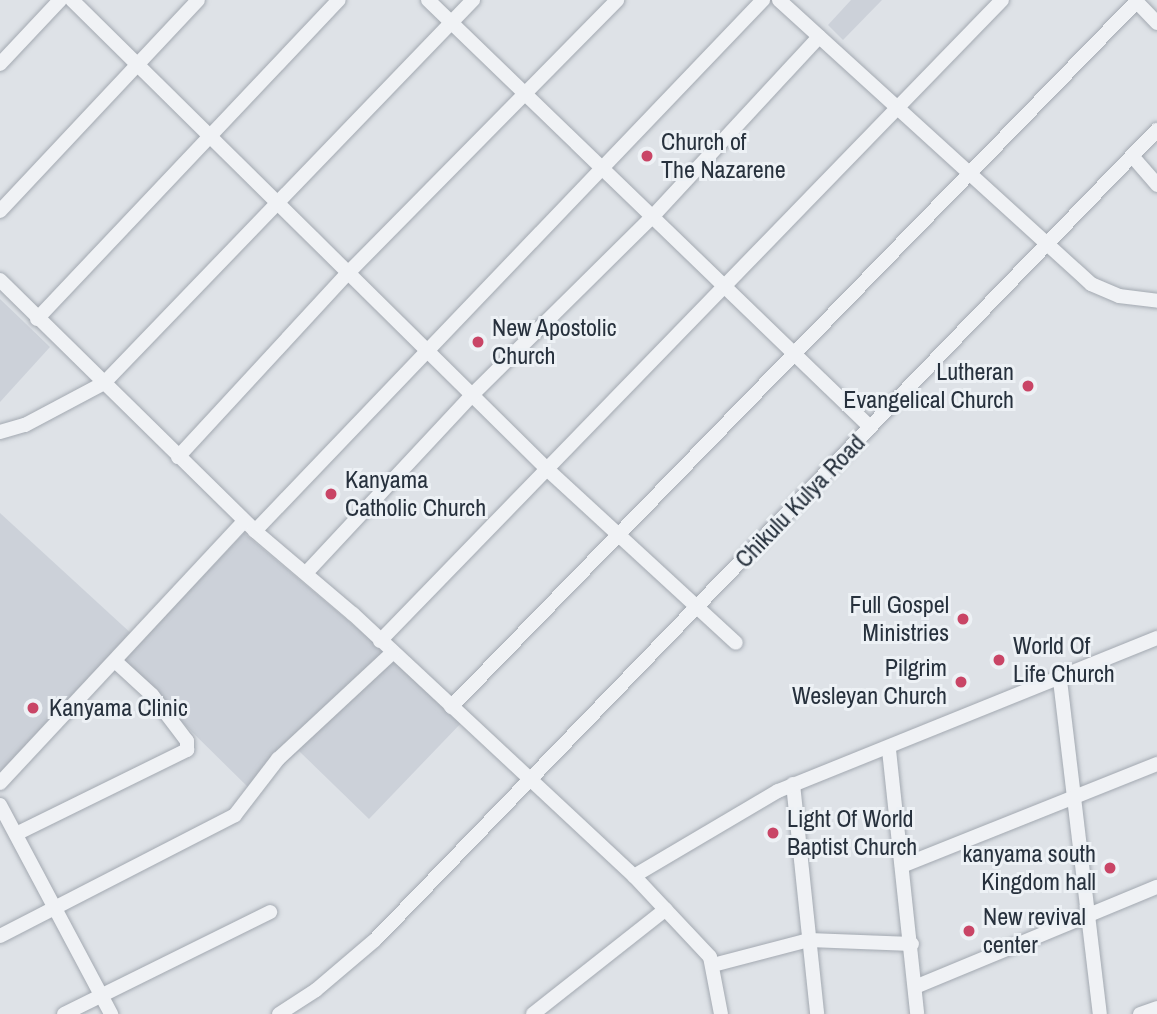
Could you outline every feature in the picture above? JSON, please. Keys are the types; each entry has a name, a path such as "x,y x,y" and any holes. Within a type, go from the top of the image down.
{"street":[{"path":"0,64 60,0"},
{"path":"72,0 429,349 548,470 736,643"},
{"path":"0,211 198,0"},
{"path":"37,318 339,0"},
{"path":"428,0 724,283 794,357 870,427"},
{"path":"0,432 25,425 104,383 281,203 473,0"},
{"path":"178,457 349,272 617,0"},
{"path":"0,783 249,526 429,349 601,166 763,0"},
{"path":"779,0 1101,290 1157,301"},
{"path":"380,641 548,470 724,283 1002,0"},
{"path":"451,707 621,537 1135,1 1157,23"},
{"path":"307,572 472,395 654,215 818,37"},
{"name":"Chikulu Kulya Road","path":"279,1014 316,990 375,940 1157,130"},
{"path":"1133,157 1157,186"},
{"path":"0,280 249,526 307,572 635,876 713,965 721,1014"},
{"path":"635,876 793,785 889,750 1157,638"},
{"path":"0,936 235,815 267,771 393,652"},
{"path":"16,834 187,750 187,740 152,695 116,662"},
{"path":"1060,680 1100,1014"},
{"path":"889,750 912,944 917,1014"},
{"path":"902,866 1157,764"},
{"path":"793,785 817,1014"},
{"path":"0,805 111,1014"},
{"path":"915,987 1157,887"},
{"path":"533,1014 666,909"},
{"path":"64,1014 270,912"},
{"path":"713,965 809,940 912,944"},
{"path":"1140,1014 1157,1008"}],"shaded area":[{"path":"851,0 882,0 843,40 828,25"},
{"path":"0,299 50,347 0,402"},
{"name":"Kanyama Clinic","path":"0,513 134,636 0,779"},
{"path":"244,533 465,719 369,819 299,751 253,792 121,662"}],"place":[{"name":"Church of The Nazarene","path":"647,156"},
{"name":"New Apostolic Church","path":"478,342"},
{"name":"Lutheran Evangelical Church","path":"1028,386"},
{"name":"Kanyama Catholic Church","path":"331,494"},
{"name":"Full Gospel Ministries","path":"963,619"},
{"name":"World Of Life Church","path":"999,660"},
{"name":"Pilgrim Wesleyan Church","path":"961,682"},
{"name":"Kanyama Clinic","path":"33,708"},
{"name":"Light Of World Baptist Church","path":"773,833"},
{"name":"kanyama south Kingdom hall","path":"1110,868"},
{"name":"New revival center","path":"969,931"}]}
